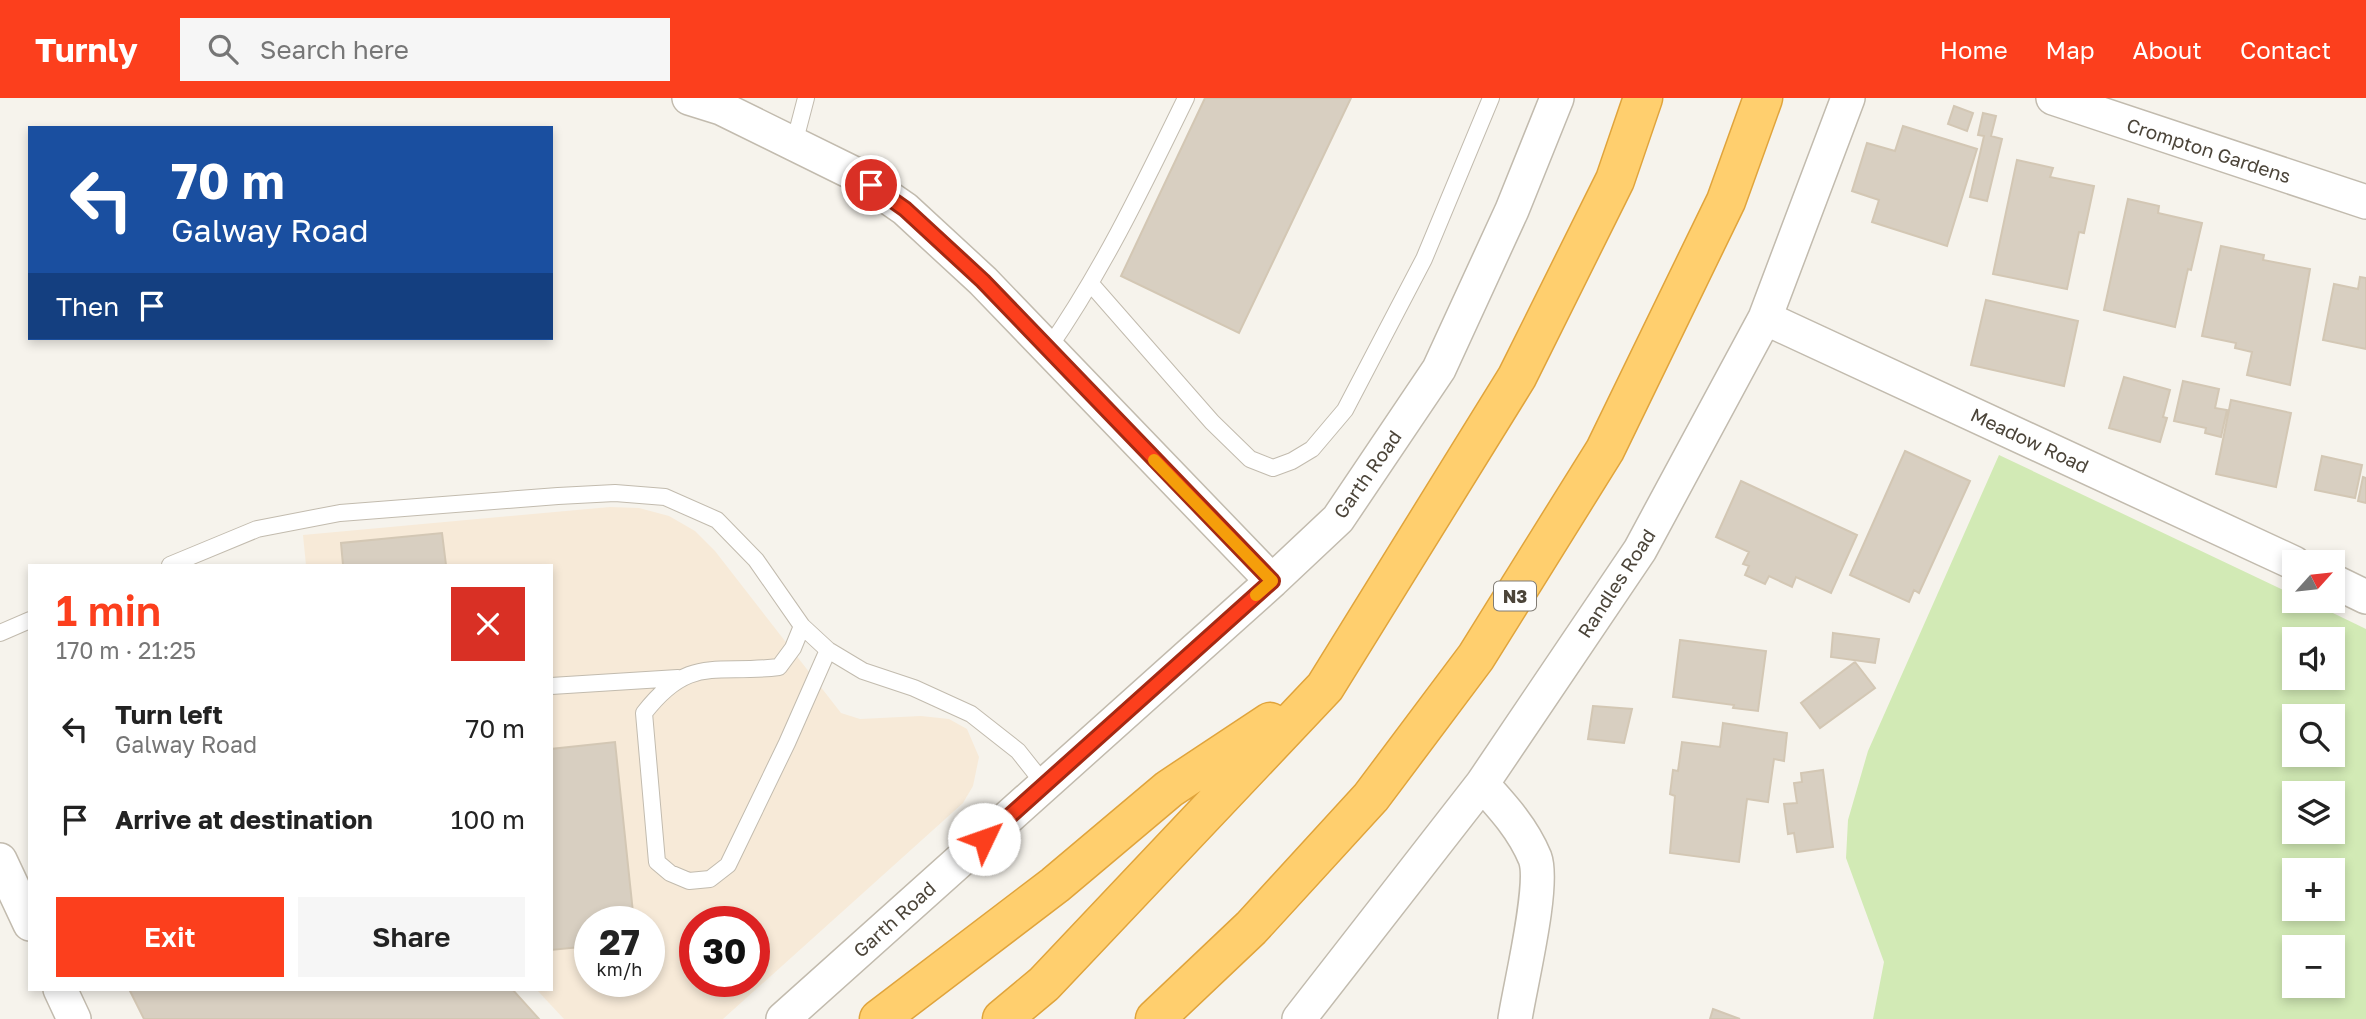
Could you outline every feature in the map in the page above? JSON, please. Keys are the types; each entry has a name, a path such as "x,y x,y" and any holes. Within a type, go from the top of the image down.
{"highway":[{"path":"1002,1019 1044,984 1325,687 1517,377 1615,180 1643,98"},
{"name":"N3","path":"1155,1019 1251,928 1371,797 1476,657 1605,450 1726,201 1763,98"},
{"path":"879,1019 1055,884 1168,789 1325,687"}],"street":[{"path":"689,98 721,108 853,173 905,209 983,281 1272,581"},
{"name":"Garth Road","path":"783,1019 1338,519 1439,369 1512,211 1557,98"},
{"name":"Randles Road","path":"1299,1019 1482,783 1640,550 1765,318 1848,98"},
{"name":"Crompton Gardens","path":"2053,98 2366,202"},
{"name":"Meadow Road","path":"1765,318 2282,557"},
{"path":"2345,587 2366,597"},
{"path":"1482,783 1517,823 1536,861 1536,900 1515,1019"},
{"path":"0,860 28,920"},
{"path":"61,991 74,1019"}],"lane":[{"path":"794,144 806,98"},
{"path":"1048,348 1091,284 1128,217 1185,98"},
{"path":"1091,284 1212,422 1250,459 1273,468 1292,461 1312,449 1345,410 1424,259 1491,98"},
{"path":"172,564 257,529 340,513 615,493 665,497 717,520 756,560 802,626 828,650 863,671 914,688 971,714 1018,751 1045,785"},
{"path":"0,632 28,621"},
{"path":"553,686 678,678 709,669 755,670 779,667 793,648 802,626"},
{"path":"678,678 659,694 644,713 657,862 670,873 689,881 710,879 728,864 742,839 828,650"}],"shaded area":[{"path":"610,507 639,508 669,516 695,531 715,551 841,713 860,719 921,716 949,719 967,729 979,757 973,786 963,803 770,977 770,906 679,906 679,997 747,997 723,1019 564,1019 538,991 553,991 553,564 306,564 303,535"}],"green space":[{"path":"1999,455 2282,589 2282,613 2333,613 2366,629 2366,1019 1873,1019 1884,962 1846,858 1848,820 1868,751"}],"building":[{"path":"1205,98 1351,98 1239,333 1121,276"},
{"path":"1954,106 1973,113 1967,131 1948,124"},
{"path":"1983,113 1996,116 1991,136 2002,139 1987,201 1970,197 1984,136 1978,135"},
{"path":"1903,126 1977,149 1947,246 1872,222 1879,200 1852,191 1867,143 1895,151"},
{"path":"2017,160 2053,168 2050,177 2094,186 2084,233 2079,232 2067,289 1993,274"},
{"path":"2128,199 2159,206 2158,213 2202,223 2175,327 2104,310"},
{"path":"2221,246 2264,255 2263,260 2310,269 2290,385 2247,375 2252,352 2235,348 2236,343 2202,336"},
{"path":"2360,277 2366,278 2366,349 2323,340 2334,284 2358,289"},
{"path":"1986,300 2078,321 2064,386 1971,365"},
{"path":"2124,377 2170,390 2163,417 2167,418 2160,442 2109,428"},
{"path":"2183,381 2219,389 2215,408 2227,410 2221,437 2205,433 2206,428 2174,421"},
{"path":"2231,400 2291,413 2276,487 2216,474"},
{"path":"1905,451 1970,481 1919,593 1914,590 1909,602 1850,575"},
{"path":"2322,456 2362,465 2355,498 2315,490"},
{"path":"2363,477 2366,478 2366,503 2358,501"},
{"path":"1741,481 1857,535 1831,593 1796,577 1792,587 1769,576 1765,584 1745,575 1749,566 1743,564 1749,552 1716,537"},
{"path":"442,533 446,564 343,564 341,543"},
{"path":"1833,633 1879,639 1875,663 1831,657"},
{"path":"1680,640 1766,651 1758,711 1673,697"},
{"path":"1855,662 1875,688 1820,728 1801,703"},
{"path":"1593,706 1632,709 1624,743 1588,739"},
{"path":"1723,723 1787,733 1784,761 1774,759 1768,802 1747,799 1739,862 1670,853 1675,796 1670,794 1673,770 1678,771 1682,742 1720,747"},
{"path":"615,742 632,906 574,906 574,948 553,950 553,749"},
{"path":"1823,770 1833,847 1797,852 1794,833 1788,834 1784,804 1797,803 1794,783 1802,782 1801,773"},
{"path":"130,991 514,991 539,1019 144,1019"},
{"path":"1713,1009 1740,1019 1710,1019"}],"slow traffic":[{"path":"1154,460 1272,581 1256,595"}],"route":[{"path":"871,185 905,209 983,281 1272,581 984,839"}]}
